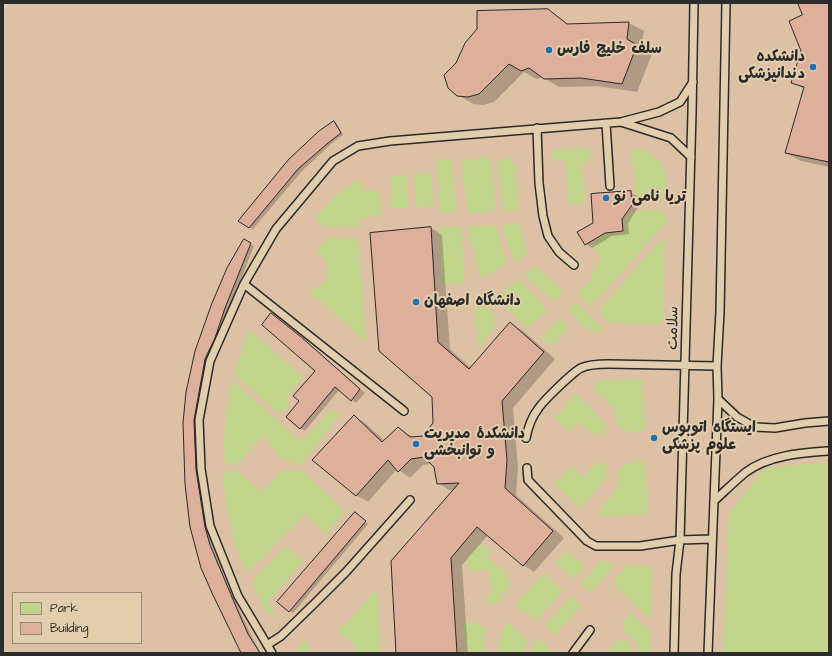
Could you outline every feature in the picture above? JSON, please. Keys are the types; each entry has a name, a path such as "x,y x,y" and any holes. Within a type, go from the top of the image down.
{"lane":[{"name":"سلامت","path":"674,653 676,574 680,540 686,366 694,3"},
{"path":"708,653 711,539 718,399 717,366 720,304 726,3"},
{"path":"272,653 238,596 210,526 201,469 199,420 210,361 244,284 276,229 333,161 358,146 390,141 621,122 659,112 680,102 693,82"},
{"path":"621,122 671,138 691,157"},
{"path":"606,123 610,186"},
{"path":"538,128 539,183 543,216 548,236 559,252 574,265"},
{"path":"244,284 404,411"},
{"path":"526,438 531,421 538,408 574,372 581,367 609,364 717,366"},
{"path":"718,399 737,417 754,427 775,428 829,421"},
{"path":"714,501 747,472 771,460 806,453 829,451"},
{"path":"527,468 528,480 587,541 596,546 640,546 680,540 711,539"},
{"path":"267,645 281,636 316,603 346,572 410,500"},
{"path":"573,653 590,630"}],"shaded area":[{"name":"دانشگاه اصفهان","path":"11,3 829,3 829,653 3,653 3,11"}],"green space":[{"path":"588,148 590,152 589,161 581,164 585,197 581,205 569,205 565,160 555,161 552,159 552,153 556,150"},
{"path":"641,149 656,158 663,168 666,181 666,200 640,201 636,197 633,164 630,157 633,150"},
{"path":"488,157 491,161 495,208 493,211 471,213 467,210 462,162 464,160"},
{"path":"512,158 515,168 519,210 504,211 502,208 498,159"},
{"path":"449,159 451,161 457,209 456,212 441,213 436,162 438,160"},
{"path":"431,173 434,206 416,207 414,174"},
{"path":"391,176 407,176 408,208 392,208"},
{"path":"361,180 364,191 379,190 382,215 360,218 361,227 323,227 315,218 330,201 347,186"},
{"path":"656,210 666,214 666,222 590,307 579,295 580,290 590,280 596,266 601,260 590,244 601,238 592,224 608,229 611,235 623,234 625,232 625,217 632,216 636,211"},
{"path":"519,223 527,254 515,261 507,244 503,225"},
{"path":"495,225 497,227 506,261 505,264 485,277 482,277 474,261 478,259 474,247 471,247 467,230 469,226"},
{"path":"458,226 461,229 465,280 463,283 444,284 442,282 440,229 442,227"},
{"path":"328,237 358,240 366,339 365,342 309,291 320,287 325,280 327,271 326,260 316,251"},
{"path":"663,238 665,239 663,321 660,324 610,323 603,318 601,314 602,306"},
{"path":"536,266 563,291 555,301 524,275"},
{"path":"517,281 522,281 545,307 546,311 529,327 526,327 497,300 499,295"},
{"path":"478,298 495,316 492,320 495,325 478,350 474,299"},
{"path":"575,301 602,329 600,333 595,333 586,328 568,310"},
{"path":"560,319 568,326 568,328 552,346 550,346 541,337"},
{"path":"249,330 303,377 285,399 291,405 280,414 234,375"},
{"path":"639,379 642,381 645,427 638,432 630,432 619,426 616,421 615,410 594,389 594,383 595,381"},
{"path":"232,380 301,442 331,409 339,416 301,464 283,460 262,436 237,465 225,463 224,442 228,401"},
{"path":"575,394 603,421 605,432 603,434 593,434 579,422 569,431 554,418"},
{"path":"630,462 642,462 645,465 648,512 646,514 602,517 600,509 618,487 619,472"},
{"path":"829,462 829,653 723,653 729,513 765,468"},
{"path":"595,463 606,463 606,478 582,506 579,507 555,485 555,483 570,468 573,468 583,477"},
{"path":"283,470 302,471 345,511 326,534 305,514 247,573 235,545 227,512 223,473 237,471 261,492"},
{"path":"480,542 492,551 487,557 509,576 508,580 510,586 497,603 487,605 488,595 491,595 489,570 469,571 466,560"},
{"path":"286,546 303,561 268,602 275,614 270,616 267,614 252,582"},
{"path":"566,550 583,564 584,567 574,579 555,563"},
{"path":"607,561 613,564 610,571 590,593 581,583 600,562"},
{"path":"626,566 648,566 652,569 651,616 649,618 616,587 615,578"},
{"path":"544,573 563,591 536,620 514,606"},
{"path":"373,592 377,592 380,653 356,653 350,640 338,632"},
{"path":"571,596 581,605 555,635 545,626"},
{"path":"632,613 650,631 650,653 638,653 637,646 631,636 625,633 623,622"},
{"path":"464,623 473,623 484,626 485,653 466,653"},
{"path":"508,623 527,639 523,653 498,653 499,641 505,626"},
{"path":"536,639 549,646 546,653 531,653"},
{"path":"625,639 629,643 632,653 626,653 618,650 617,653 607,653 616,642"},
{"path":"303,640 311,646 307,653 296,653"}],"building":[{"name":"دانشکده دندانپزشکی","path":"798,3 829,3 829,162 785,153 804,87 791,83 801,51 789,21 802,15"},
{"name":"سلف خلیج فارس","path":"548,9 567,24 629,22 627,39 637,45 622,84 581,78 544,79 529,68 521,71 509,64 479,94 468,97 457,96 448,88 444,75 456,63 465,43 477,29 477,11"},
{"path":"334,121 341,133 298,169 249,228 238,221 289,159 319,131"},
{"path":"631,191 632,205 622,219 623,231 605,233 585,245 577,232 593,223 591,194"},
{"name":"دانشکدهٔ مدیریت و توانبخشی","path":"431,227 438,342 469,369 510,322 544,352 502,401 507,460 505,488 553,531 523,566 477,527 451,558 457,653 396,653 391,561 459,483 437,484 434,467 424,457 411,459 398,472 388,460 356,496 312,460 354,415 382,442 398,427 410,437 423,436 433,423 432,397 379,351 370,233"},
{"path":"244,239 251,243 225,308 215,338 205,359 194,420 196,470 205,527 210,545 248,634 260,653 241,653 212,593 201,568 190,527 185,484 183,423 186,392 195,351 212,303 227,268"},
{"path":"271,313 300,336 360,389 351,401 335,387 300,429 286,417 299,401 293,396 315,371 262,325"},
{"path":"355,512 366,521 289,612 277,602"}],"place":[{"name":"سلف خلیج فارس","path":"549,50"},
{"name":"دانشکده دندانپزشکی","path":"813,67"},
{"name":"تریا نامی نو","path":"606,198"},
{"name":"دانشگاه اصفهان","path":"416,302"},
{"name":"ایستگاه اتوبوس علوم پزشکی","path":"654,438"},
{"name":"دانشکدهٔ مدیریت و توانبخشی","path":"416,444"}]}
